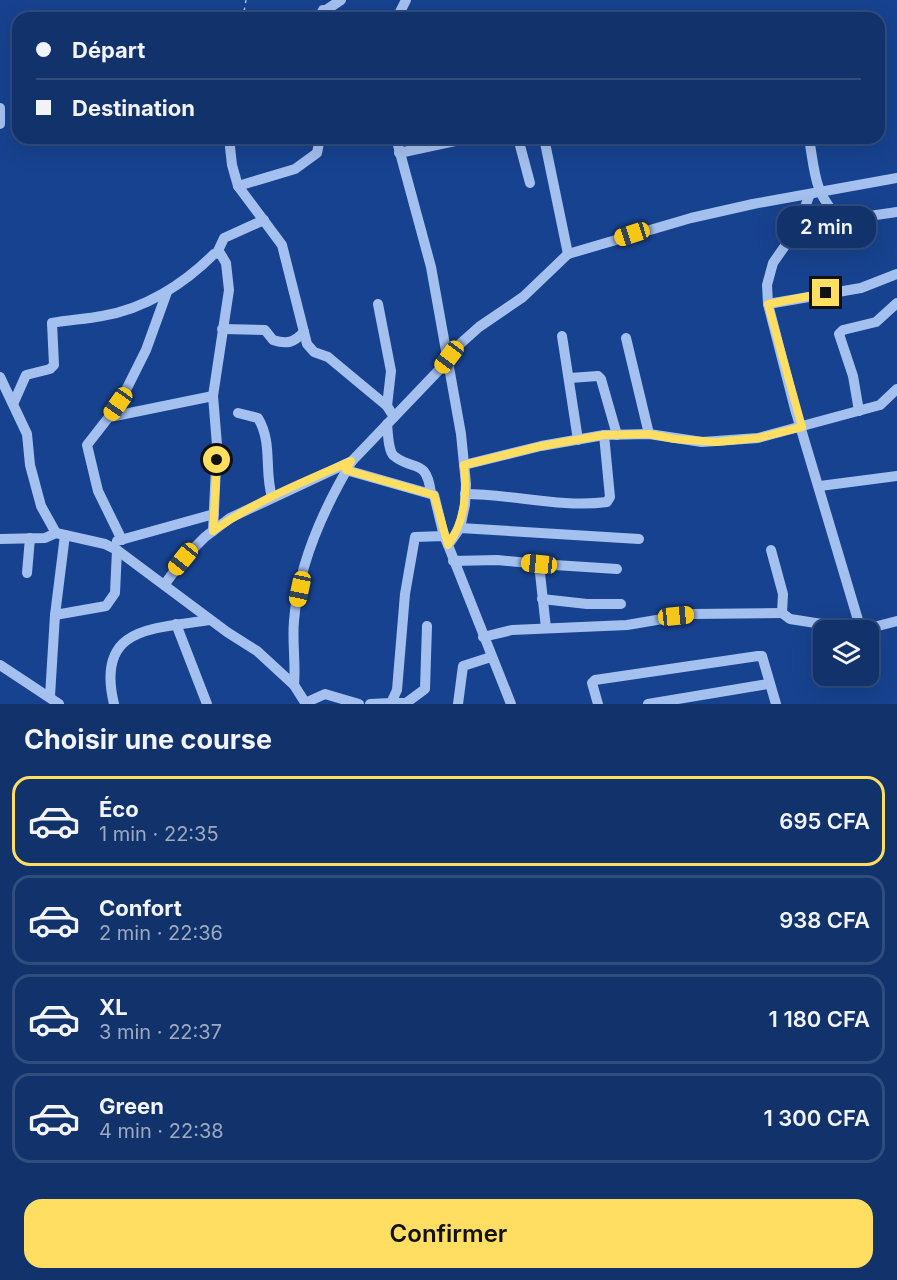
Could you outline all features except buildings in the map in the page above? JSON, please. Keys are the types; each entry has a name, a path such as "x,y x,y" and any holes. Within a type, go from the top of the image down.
{"street":[{"path":"321,12 341,0"},
{"path":"323,10 328,12"},
{"path":"0,108 0,124"},
{"path":"230,144 238,186 282,244 307,344 314,352 328,357 387,406"},
{"path":"238,186 295,168 317,153 319,144"},
{"path":"397,144 431,267 449,357 464,465 465,494 460,528 446,541"},
{"path":"399,153 441,144"},
{"path":"520,144 530,183"},
{"path":"545,144 568,254"},
{"path":"810,144 814,193 796,230 773,263 767,285 768,304 858,620"},
{"path":"294,685 294,620 303,576 326,512 349,465 479,327 523,297 568,254 691,218 897,178"},
{"path":"814,193 842,220 897,213"},
{"path":"14,402 26,375 54,366 52,323 105,316 167,292 218,253 224,238 264,220"},
{"path":"213,531 217,444 213,396 228,301 228,273 224,257 218,253"},
{"path":"768,304 861,288 897,274"},
{"path":"122,540 98,491 86,450 88,442 110,417 146,350 167,292"},
{"path":"859,411 854,376 839,334 843,330 876,322 897,303"},
{"path":"378,304 391,371 387,406 391,420 391,452 394,456 425,472 431,493"},
{"path":"222,329 265,330 273,340 286,343 294,342 304,332"},
{"path":"562,336 578,440"},
{"path":"626,338 649,434"},
{"path":"570,378 598,376 601,379 617,435"},
{"path":"0,377 14,402 27,434 30,465 41,506 61,534 50,696"},
{"path":"464,465 604,435 649,434 702,442 758,438 880,405 897,389"},
{"path":"110,417 213,396"},
{"path":"238,413 258,418 264,430 268,447 267,482 272,497"},
{"path":"465,494 497,494 565,502 607,502 610,497 604,435"},
{"path":"165,584 183,559 230,518 272,497 349,465 431,493 436,498 453,561 511,704"},
{"path":"820,486 897,476"},
{"path":"105,544 214,514"},
{"path":"460,528 639,538"},
{"path":"0,539 45,538 61,534 105,544 117,550 210,620 257,651 294,685 305,703 325,694 359,704"},
{"path":"391,702 399,675 402,614 415,537 446,541"},
{"path":"27,573 30,538"},
{"path":"55,615 106,606 115,593 117,550"},
{"path":"771,550 782,588 782,613"},
{"path":"453,561 497,560 617,569"},
{"path":"539,564 546,628"},
{"path":"542,599 587,604 621,604"},
{"path":"483,637 512,630 627,625 692,615 782,613 790,619 813,623"},
{"path":"114,704 110,674 115,656 123,643 132,635 176,624 210,620"},
{"path":"879,626 897,621"},
{"path":"176,624 207,704"},
{"path":"370,704 406,702 425,689 427,626"},
{"path":"598,704 592,683 595,680 758,656 762,656 768,684 776,704"},
{"path":"458,704 463,666 491,657"},
{"path":"0,665 59,704"},
{"path":"648,704 768,684"}],"route":[{"path":"217,460 213,531 230,518 351,461 346,470 434,495 448,545 460,528 465,505 464,465 541,446 604,435 649,434 675,439 716,442 758,438 802,427 795,409 768,304 826,293"}]}
